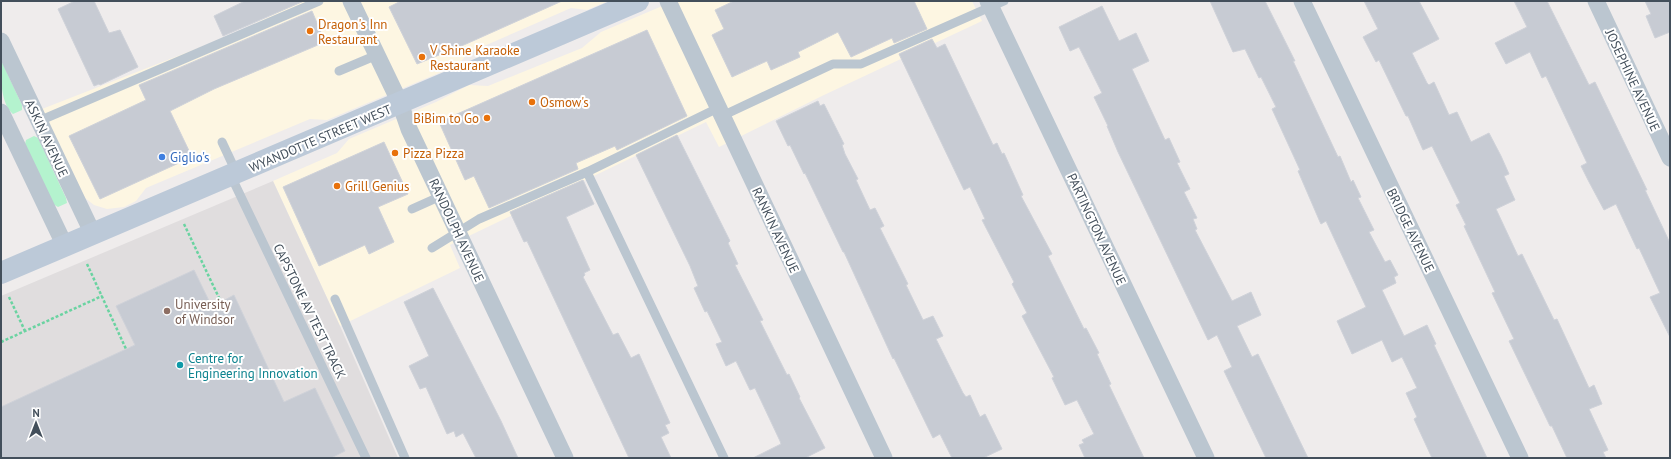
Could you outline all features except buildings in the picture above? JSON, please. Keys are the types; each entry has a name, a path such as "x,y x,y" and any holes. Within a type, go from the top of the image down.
{"main road":[{"name":"WYANDOTTE STREET WEST","path":"1,273 234,175 638,1"}],"street":[{"name":"RANDOLPH AVENUE","path":"351,1 400,103 409,129 565,458"},
{"name":"RANKIN AVENUE","path":"668,1 884,458"},
{"name":"BRIDGE AVENUE","path":"1302,1 1520,458"},
{"name":"JOSEPHINE AVENUE","path":"1596,1 1670,158"},
{"name":"PARTINGTON AVENUE","path":"994,3 1206,458"},
{"name":"ASKIN AVENUE","path":"1,41 93,234"},
{"path":"1,112 65,246"}],"lane":[{"path":"39,121 319,1"},
{"path":"432,248 479,219 720,112 833,64 861,64 994,3"},
{"path":"339,71 377,55"},
{"name":"CAPSTONE AV TEST TRACK","path":"222,142 234,175 366,458"},
{"path":"587,172 724,458"},
{"path":"412,209 441,196"},
{"path":"335,299 405,458"}],"path":[{"path":"184,224 222,302"},
{"path":"87,264 126,349"},
{"path":"1,342 102,296"},
{"path":"9,297 25,331"}],"shaded area":[{"path":"302,1 608,1 587,10 571,8 468,53 458,65 327,120 310,119 146,188 136,201 124,207 107,209 94,205 85,198 42,109 229,36"},
{"path":"674,1 972,1 982,21 824,95 719,147 706,122 450,245 460,268 340,326 273,181 337,153 349,139 436,102 469,85 488,86 582,48 601,32"},
{"name":"University of Windsor","path":"273,181 340,326 398,458 1,458 1,296"}],"green space":[{"path":"1,60 22,105 22,110 13,114 3,97"},
{"path":"34,136 38,138 66,198 67,203 58,207 53,204 25,144 26,140"}],"place":[{"name":"Dragon's Inn Restaurant","path":"310,31"},
{"name":"V Shine Karaoke Restaurant","path":"422,57"},
{"name":"Osmow's","path":"532,102"},
{"name":"BiBim to Go","path":"487,118"},
{"name":"Pizza Pizza","path":"395,153"},
{"name":"Giglio's","path":"162,157"},
{"name":"Grill Genius","path":"337,186"},
{"name":"University of Windsor","path":"167,311"},
{"name":"Centre for Engineering Innovation","path":"180,365"}]}
